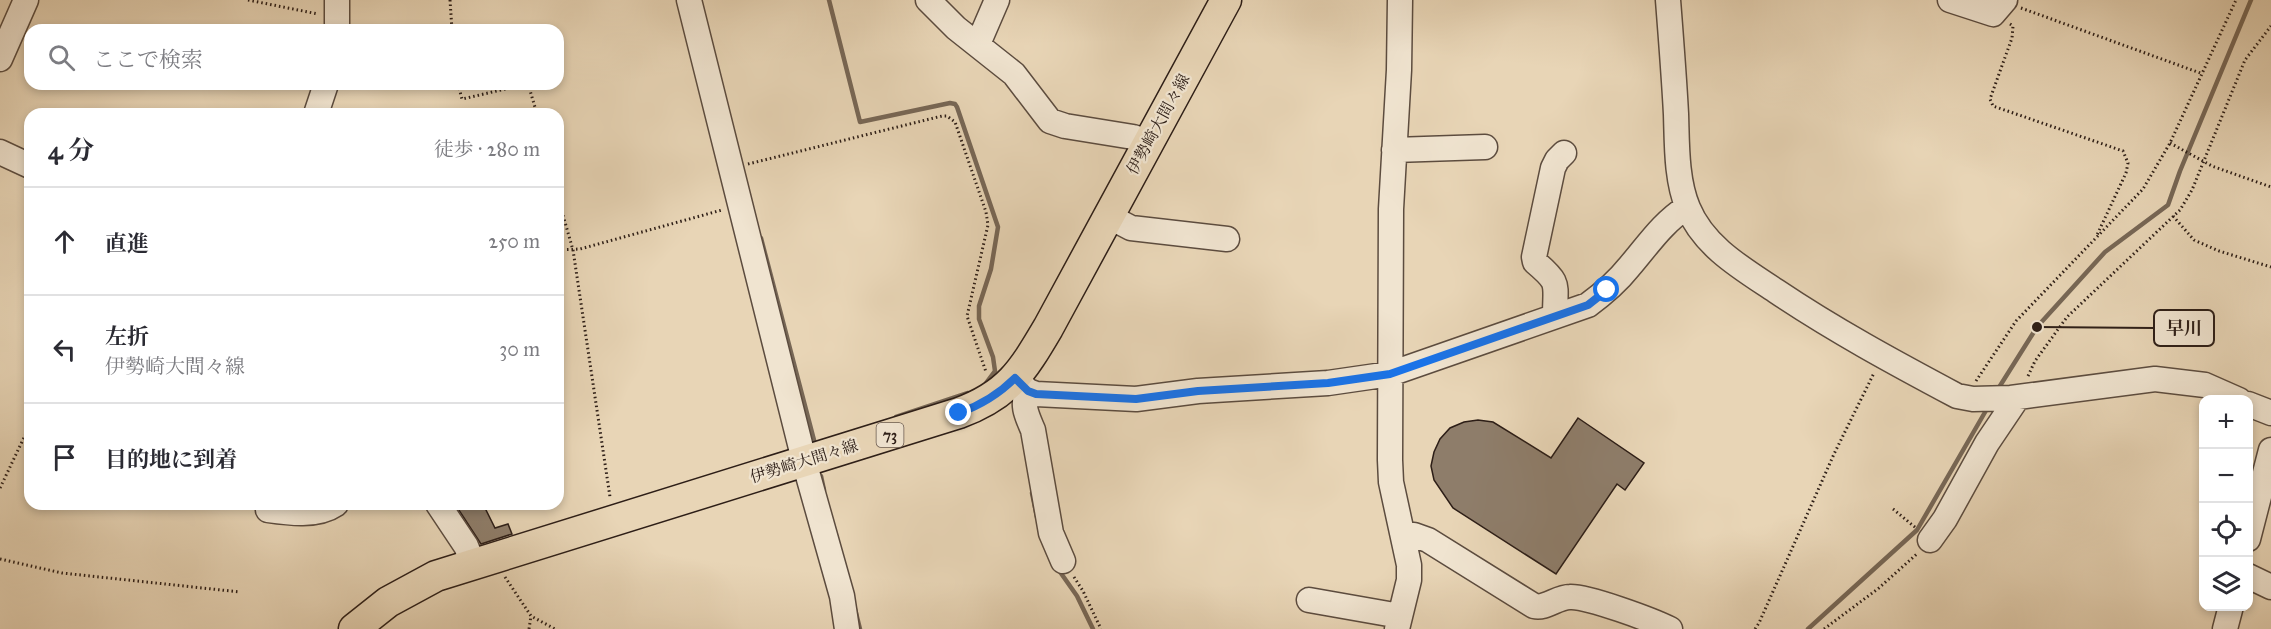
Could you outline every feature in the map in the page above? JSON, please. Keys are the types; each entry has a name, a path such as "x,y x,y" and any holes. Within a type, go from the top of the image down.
{"main road":[{"name":"伊勢崎大間々線","path":"354,629 388,602 411,588 483,560 959,413 1012,389 1048,328 1226,0"}],"street":[{"path":"0,59 26,0"},
{"path":"689,0 805,461 842,596 847,629"},
{"path":"928,0 957,28 1014,74 1050,121 1148,142"},
{"path":"978,44 997,0"},
{"path":"1309,600 1399,622 1410,580 1391,482 1391,208 1400,0"},
{"path":"1668,0 1680,168 1687,207 1697,225 1724,255 1800,308 1882,357 1957,396 1970,399 2015,397 2155,379 2205,385 2229,395"},
{"path":"1950,0 2001,5"},
{"path":"318,108 324,90"},
{"path":"1394,150 1485,147"},
{"path":"0,152 24,163"},
{"path":"1555,316 1553,278 1535,262 1534,257 1553,168 1564,153"},
{"path":"1012,389 1064,397 1136,399 1198,391 1328,383 1390,374 1588,305 1607,290 1628,268 1662,226 1687,207"},
{"path":"1108,216 1131,228 1227,239"},
{"path":"1012,389 1024,404 1033,430 1052,533 1063,561"},
{"path":"1923,534 1945,519 2015,397"},
{"path":"2253,406 2271,413"},
{"path":"2253,520 2271,450"},
{"path":"268,510 310,512 327,510"},
{"path":"442,510 466,546 483,560"},
{"path":"1403,536 1414,535 1428,540 1534,606 1568,597 1579,598 1653,621 1670,629"},
{"path":"2253,578 2271,587"},
{"path":"2224,629 2229,611"}],"path":[{"path":"248,0 337,16"},
{"path":"450,0 452,24"},
{"path":"1970,399 1980,372 2016,321 2143,189 2170,143 2236,0"},
{"path":"2001,5 2203,74"},
{"path":"2001,5 2005,19 2013,26 2012,38 1990,99 1993,106 2123,151 2128,163 2126,173 2096,239"},
{"path":"2015,397 2035,361 2067,317 2180,210 2192,189 2246,60 2271,27"},
{"path":"460,90 462,99 501,90"},
{"path":"530,90 535,108"},
{"path":"732,168 942,116 951,118 959,133 986,212 988,225 967,316 1012,389"},
{"path":"2170,143 2202,161 2271,186"},
{"path":"564,250 573,250 741,205"},
{"path":"2174,216 2194,240 2219,251 2271,267"},
{"path":"564,219 573,250 614,519"},
{"path":"1755,629 1834,454 1882,357"},
{"path":"0,488 24,438"},
{"path":"1824,629 1886,582 1923,534 1893,508"},
{"path":"0,559 62,573 240,592"},
{"path":"483,560 498,567 531,616 555,629"},
{"path":"1063,561 1083,591 1101,629"},
{"path":"529,629 531,616"}],"building":[{"path":"1578,418 1644,463 1625,490 1617,484 1556,574 1453,508 1434,480 1431,466 1440,439 1450,428 1464,422 1478,420 1493,422 1551,458"},
{"path":"459,510 486,510 495,528 508,524 512,534 481,544"}],"waterway":[{"path":"829,0 860,122 950,103 957,107 998,227 991,269 979,306 979,319 993,357 995,371 986,383"},
{"path":"1998,389 2037,327 2105,252 2168,205 2251,0"},
{"path":"761,238 814,440"},
{"path":"896,417 968,393"},
{"path":"1808,629 1917,530 1988,407"},
{"path":"821,476 824,490"},
{"path":"1032,493 1037,517"},
{"path":"1058,569 1077,596 1093,629"},
{"path":"855,609 860,629"}],"place":[{"name":"早川","path":"2037,327"}],"route":[{"path":"959,413 984,403 1001,392 1015,378 1028,391 1036,394 1136,399 1198,391 1328,383 1390,374 1588,305 1607,290"}]}
